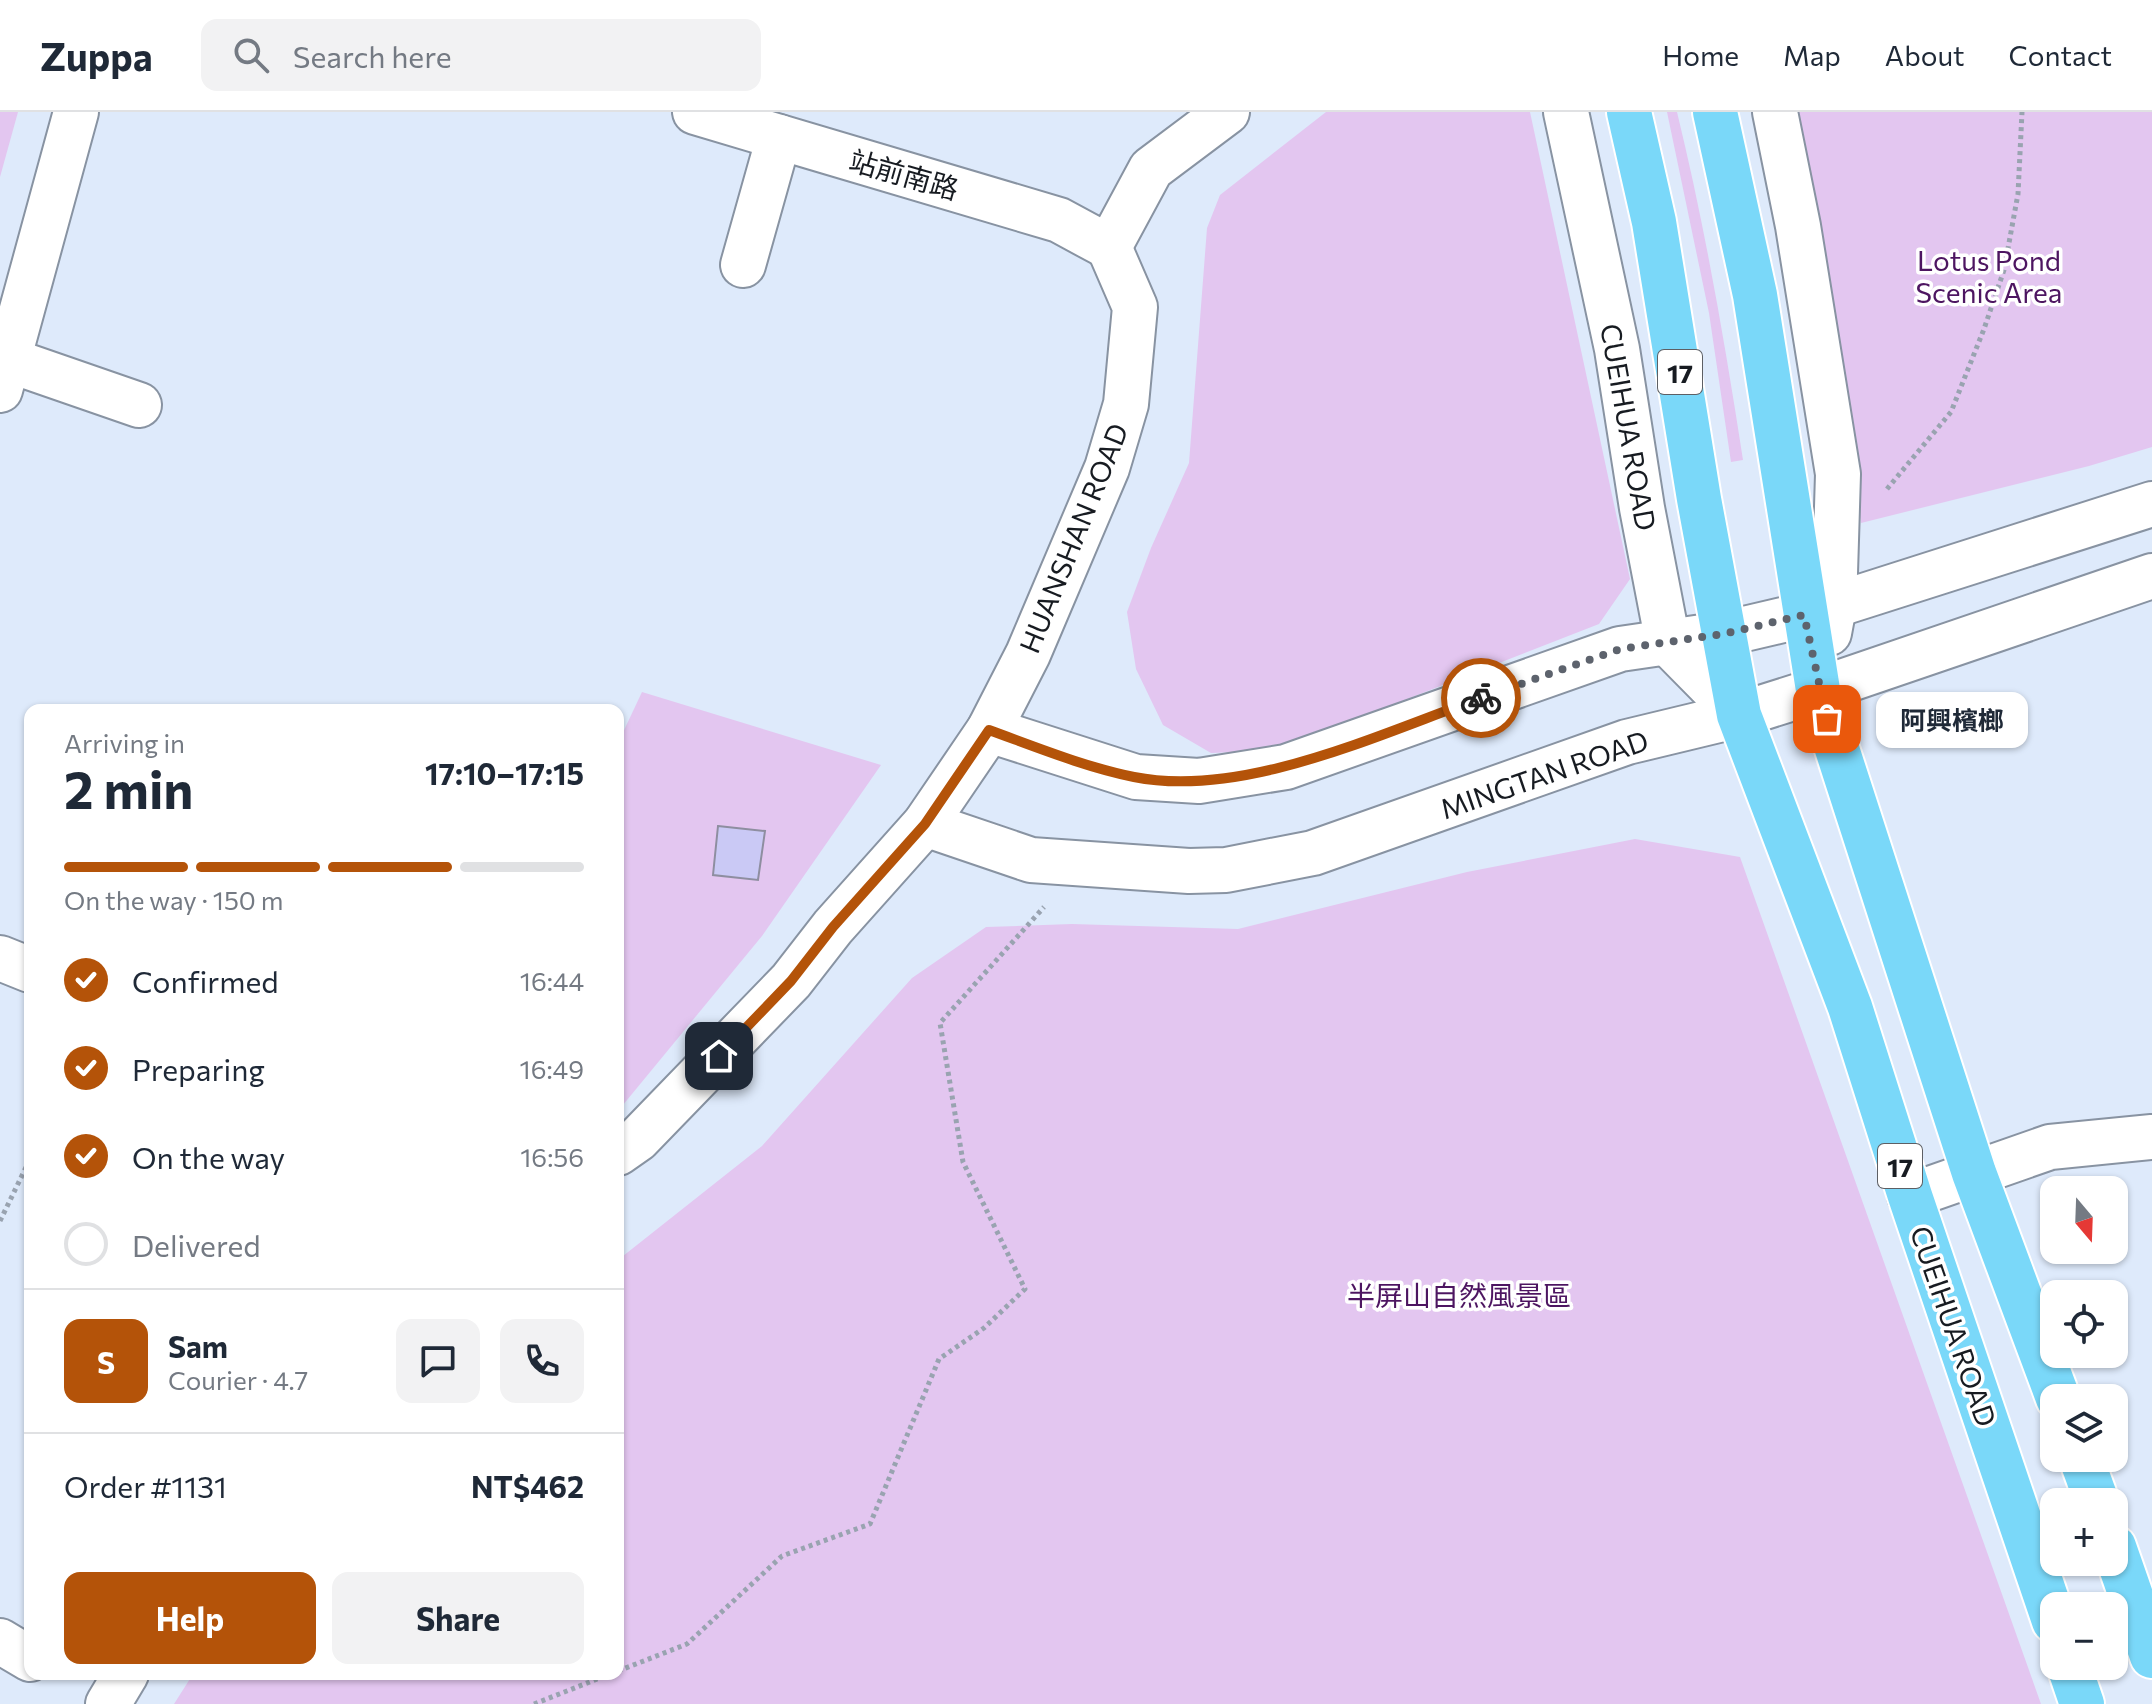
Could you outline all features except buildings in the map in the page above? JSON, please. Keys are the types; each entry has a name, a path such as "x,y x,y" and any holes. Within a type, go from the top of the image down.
{"main road":[{"name":"CUEIHUA ROAD","path":"1629,112 1654,222 1739,715 1850,1007 1910,1196 2044,1592"},
{"name":"17","path":"1715,112 1819,610 1818,690 1974,1173 2053,1384"},
{"path":"2124,1576 2152,1656"},
{"path":"2074,1680 2082,1704"}],"street":[{"path":"76,112 4,375 139,405"},
{"name":"站前南路","path":"695,112 1059,220 1109,247"},
{"path":"1109,247 1151,169 1227,112"},
{"name":"CUEIHUA ROAD","path":"1566,112 1617,349 1640,499 1668,643 1739,715"},
{"path":"1775,112 1798,226 1838,474 1819,610"},
{"path":"743,265 779,137"},
{"name":"HUANSHAN ROAD","path":"624,1149 638,1139 791,981 833,927 925,824 989,730 1028,654 1095,496 1126,404 1135,307 1109,247"},
{"path":"989,730 1136,777 1199,781 1286,767 1620,649 1723,634 1819,610 2152,504"},
{"name":"MINGTAN ROAD","path":"925,824 1031,860 1189,871 1226,870 1313,853 1627,742 1739,715 2150,581"},
{"path":"0,958 24,968"},
{"path":"1910,1196 2050,1147 2152,1137"},
{"path":"2128,1574 2152,1613"},
{"path":"0,1641 24,1655"},
{"path":"108,1704 122,1680"}],"path":[{"path":"1887,489 1951,412 1984,329 2004,270 2018,194 2022,112"},
{"path":"624,1669 687,1644 782,1556 870,1524 939,1359 984,1328 1025,1289 963,1162 940,1023 1044,907"},
{"path":"0,1221 24,1171"},
{"path":"534,1704 595,1680"}],"green space":[{"path":"0,112 18,112 0,177"},
{"path":"1326,112 1530,112 1630,579 1599,624 1374,712 1261,751 1211,753 1163,725 1136,669 1127,612 1151,548 1189,463 1207,228 1220,195"},
{"path":"1667,112 1677,112 1697,198 1743,460 1731,462 1709,313"},
{"name":"Lotus Pond Scenic Area","path":"1794,112 2152,112 2152,447 2089,466 1861,523 1802,140"},
{"path":"642,692 881,765 762,936 624,1104 624,730"},
{"name":"半屏山自然風景區","path":"1635,839 1740,857 2041,1704 174,1704 189,1680 624,1680 624,1255 762,1146 912,978 986,927 1072,924 1238,929 1467,872"}],"way so far":[{"path":"1481,698 1620,649 1723,634 1804,615 1818,690 1827,719"}],"place":[{"name":"阿興檳榔","path":"1827,719"}],"route":[{"path":"719,1056 791,981 833,927 925,824 989,730 1136,777 1199,781 1286,767 1481,698"}]}
